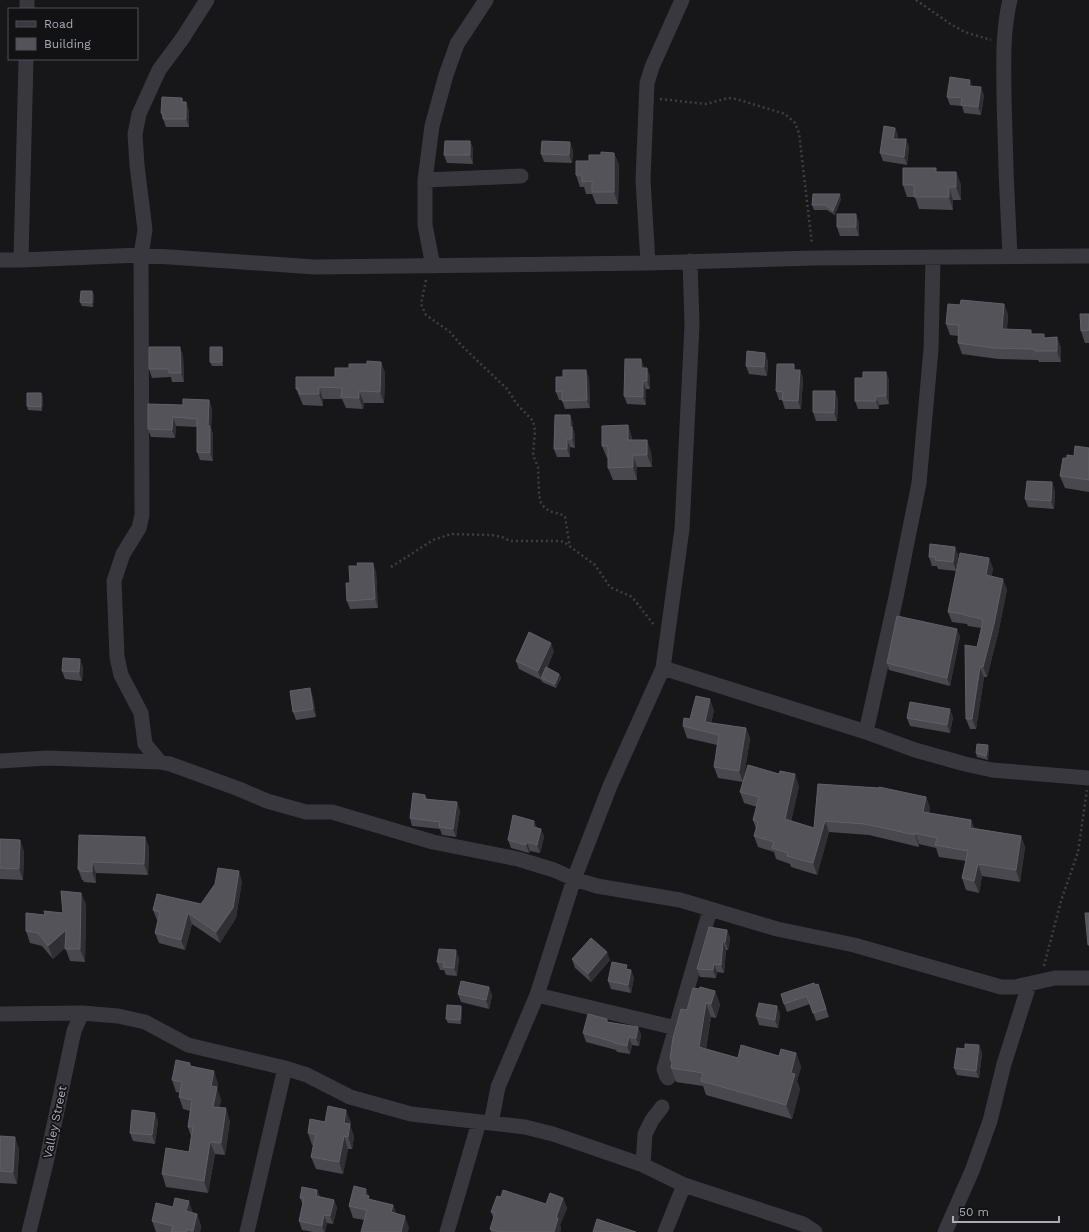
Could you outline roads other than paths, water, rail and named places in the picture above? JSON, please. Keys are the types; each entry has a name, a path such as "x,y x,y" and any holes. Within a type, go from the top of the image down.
{"street":[{"path":"160,762 145,744 141,713 121,675 117,657 114,610 114,581 123,554 139,528 142,515 141,255 145,230 134,134 139,114 159,70 182,39 207,0"},
{"path":"431,266 424,225 425,180 432,126 446,75 457,44 486,0"},
{"path":"648,263 642,180 647,83 652,67 682,0"},
{"path":"1010,0 1005,20 1004,44 1005,154 1010,256"},
{"path":"21,260 26,60"},
{"path":"425,180 522,176"},
{"path":"0,260 141,255 315,267 648,263 814,258 1089,256"},
{"path":"866,732 896,597 918,483 931,349 933,258"},
{"path":"447,1232 498,1087 537,995 574,879 610,786 663,668 682,529 692,325 690,261"},
{"path":"663,668 866,732 915,750 992,770 1088,783"},
{"path":"0,760 47,758 160,762 180,766 267,801 301,811 312,813 332,812 433,842 518,859 554,870 574,879 597,886 680,900 777,929 854,945 1001,987 1015,988 1063,978 1089,978"},
{"path":"668,1078 664,1069 710,910"},
{"path":"945,1232 972,1171 990,1121 1004,1064 1035,983"},
{"path":"537,995 676,1028"},
{"path":"0,1014 82,1013 118,1016 145,1022 188,1045 285,1068 307,1075 356,1099 412,1114 525,1127 546,1132 643,1165 684,1185 803,1224 815,1232"},
{"name":"Valley Street","path":"28,1232 46,1163 74,1031 82,1013"},
{"path":"247,1232 285,1068"},
{"path":"643,1165 646,1134 652,1120 662,1107"},
{"path":"665,1232 684,1185"}]}
